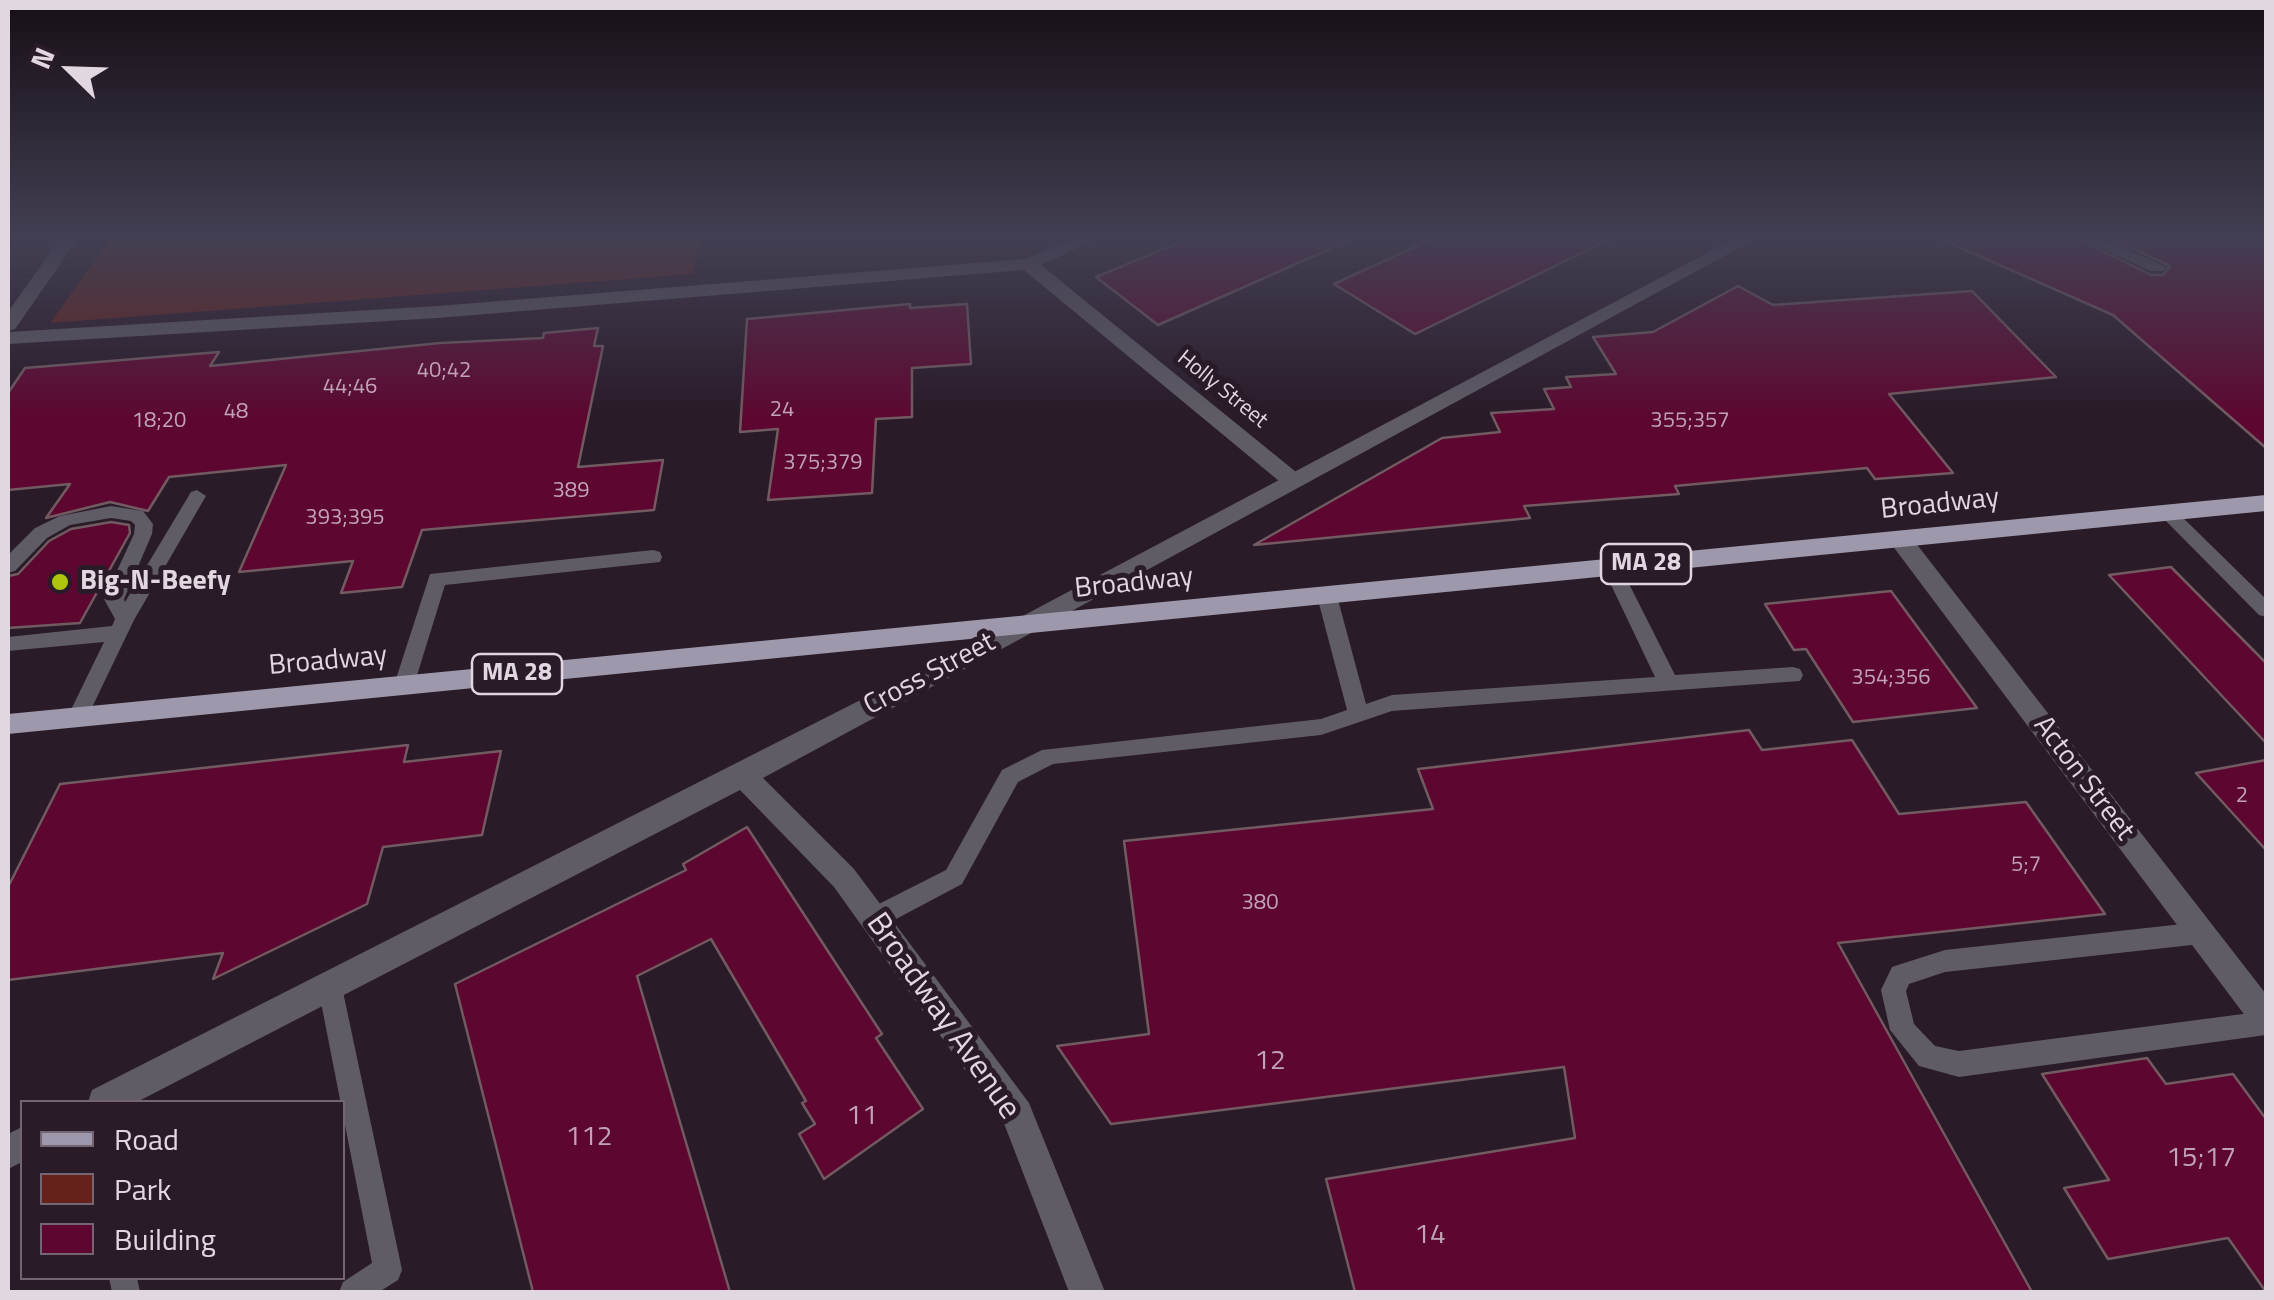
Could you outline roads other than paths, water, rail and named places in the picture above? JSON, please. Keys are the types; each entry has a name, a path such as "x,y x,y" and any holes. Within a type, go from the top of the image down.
{"main road":[{"name":"Broadway","path":"8,724 2266,503"}],"street":[{"path":"8,325 27,298"},
{"path":"8,338 613,298"},
{"name":"Holly Street","path":"1069,298 1293,482"},
{"name":"Cross Street","path":"108,1100 743,776 1635,298"},
{"name":"Acton Street","path":"1900,540 2266,1020"},
{"name":"Broadway Avenue","path":"743,776 844,878 1016,1115 1087,1292"}],"lane":[{"path":"78,716 121,626 197,496"},
{"path":"8,566 41,533 66,520 111,512 137,514 144,524 144,534 114,599 121,626"},
{"path":"2168,513 2266,610"},
{"path":"404,685 437,579 652,557"},
{"path":"1612,568 1668,684"},
{"path":"1328,596 1358,714"},
{"path":"8,644 121,626"},
{"path":"873,919 954,877 1010,776 1050,756 1320,726 1392,703 1793,675"},
{"path":"2201,933 1945,961 1901,975 1893,990 1904,1030 1928,1057 1959,1064 2266,1020"},
{"path":"330,986 388,1270 353,1292"}],"place":[{"name":"Big-N-Beefy","path":"60,582"}]}
